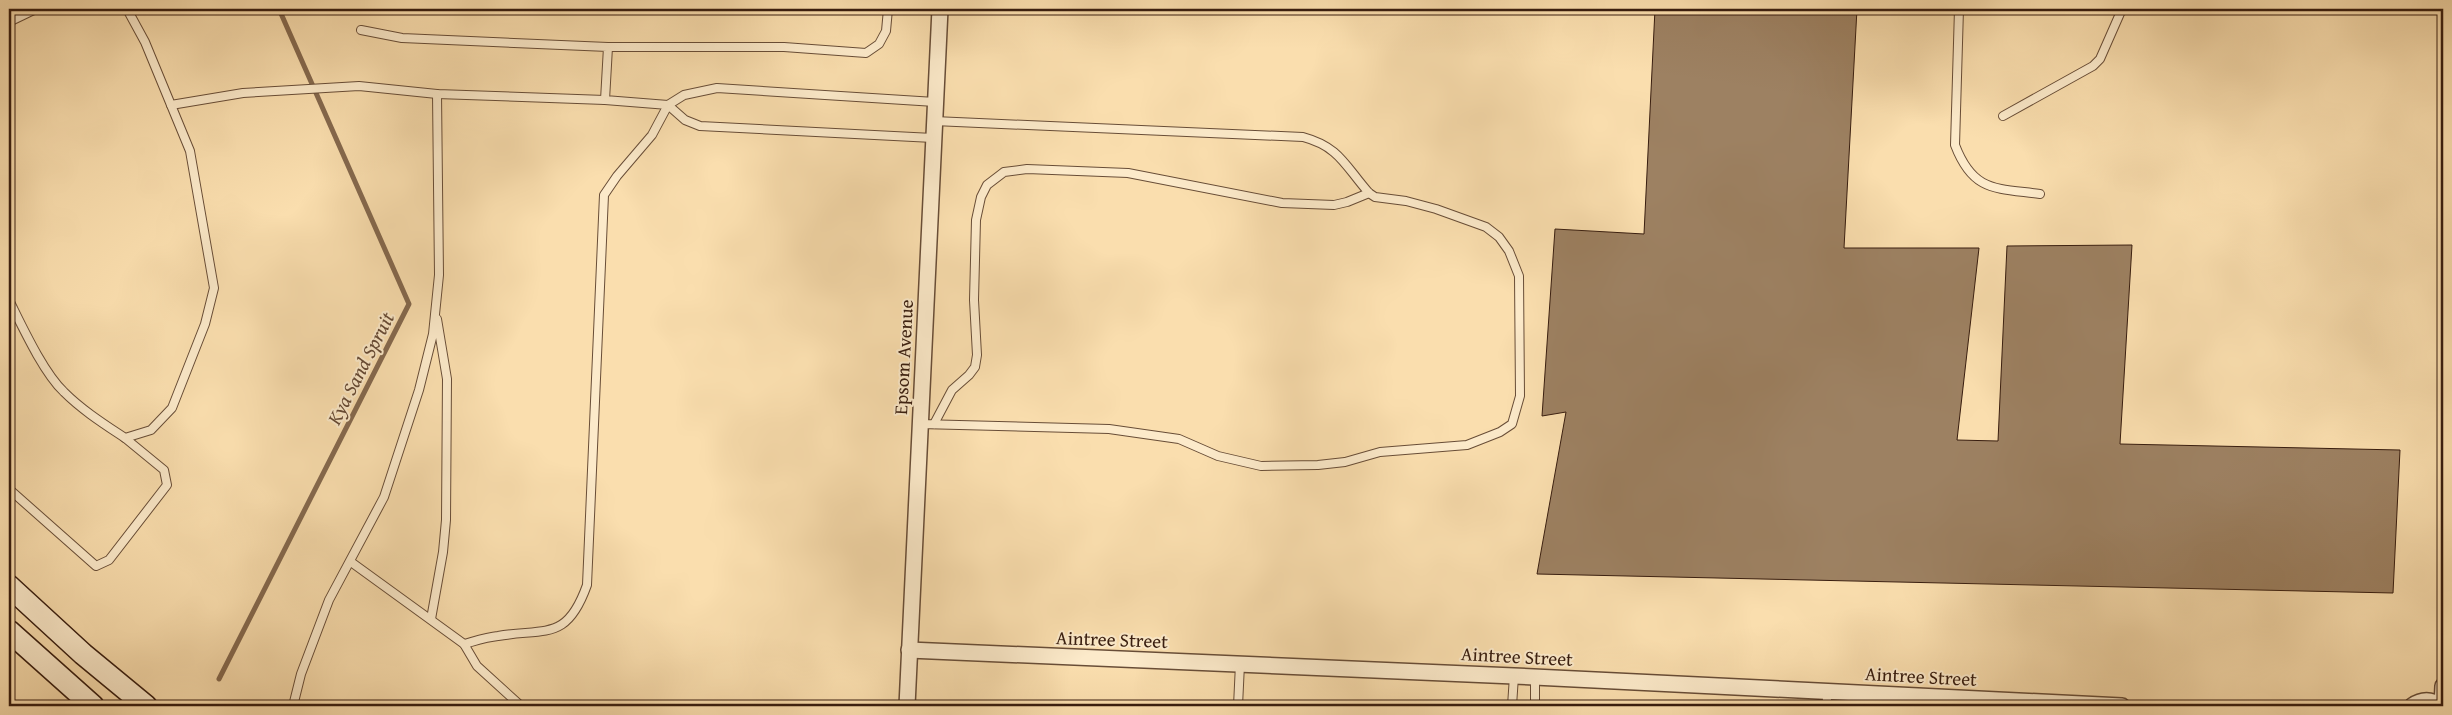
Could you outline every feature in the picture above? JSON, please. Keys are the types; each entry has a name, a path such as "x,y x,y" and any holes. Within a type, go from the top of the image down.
{"main road":[{"path":"9,586 83,654 146,706"},
{"path":"9,631 93,706"}],"street":[{"name":"Epsom Avenue","path":"907,706 909,650 927,424 933,138 940,9"},
{"name":"Aintree Street","path":"909,650 1536,677 1827,699 2122,706"},
{"path":"2412,706 2429,700 2441,706 2443,686"}],"lane":[{"path":"9,22 36,9"},
{"path":"125,438 151,430 172,408 205,324 214,288 190,151 144,42 127,9"},
{"path":"361,30 402,38 608,47 784,47 866,54 880,44 886,31 888,9"},
{"path":"1959,9 1955,145 1962,162 1972,176 1989,187 2040,194"},
{"path":"2003,116 2094,66 2100,59 2122,9"},
{"path":"605,100 608,47"},
{"path":"171,105 243,92 359,86 437,94 605,100 668,105 685,120 700,126 933,138"},
{"path":"464,644 498,636 547,632 563,624 574,614 581,602 587,585 604,195 617,176 652,135 668,105 684,95 717,88 936,102"},
{"path":"293,706 301,674 329,600 351,562 387,488 419,390 433,334 439,275 437,94"},
{"path":"927,424 1118,431 1179,439 1218,456 1261,466 1318,465 1345,462 1380,452 1467,445 1500,432 1512,424 1520,396 1519,276 1510,251 1499,237 1486,227 1436,209 1406,201 1375,197 1369,193 1332,149 1322,142 1303,137 934,121"},
{"path":"927,424 952,390 975,367 977,355 974,300 976,220 981,197 987,185 993,178 1004,172 1027,169 1128,173 1282,204 1334,205 1369,193"},
{"path":"9,300 34,350 62,390 92,416 125,438 164,470 167,485 109,560 96,566 9,489"},
{"path":"431,619 443,552 446,520 447,379 435,310"},
{"path":"351,562 398,598 431,619 464,644 477,666 521,706"},
{"path":"1238,706 1240,664"},
{"path":"1512,706 1514,676"},
{"path":"1535,706 1536,677"}],"building":[{"path":"1655,9 1857,9 1844,248 1979,248 1957,440 1998,441 2007,246 2132,245 2120,444 2400,450 2393,593 1537,574 1566,412 1542,416 1555,229 1644,234"}],"waterway":[{"name":"Kya Sand Spruit","path":"219,679 409,304 279,9"}]}
